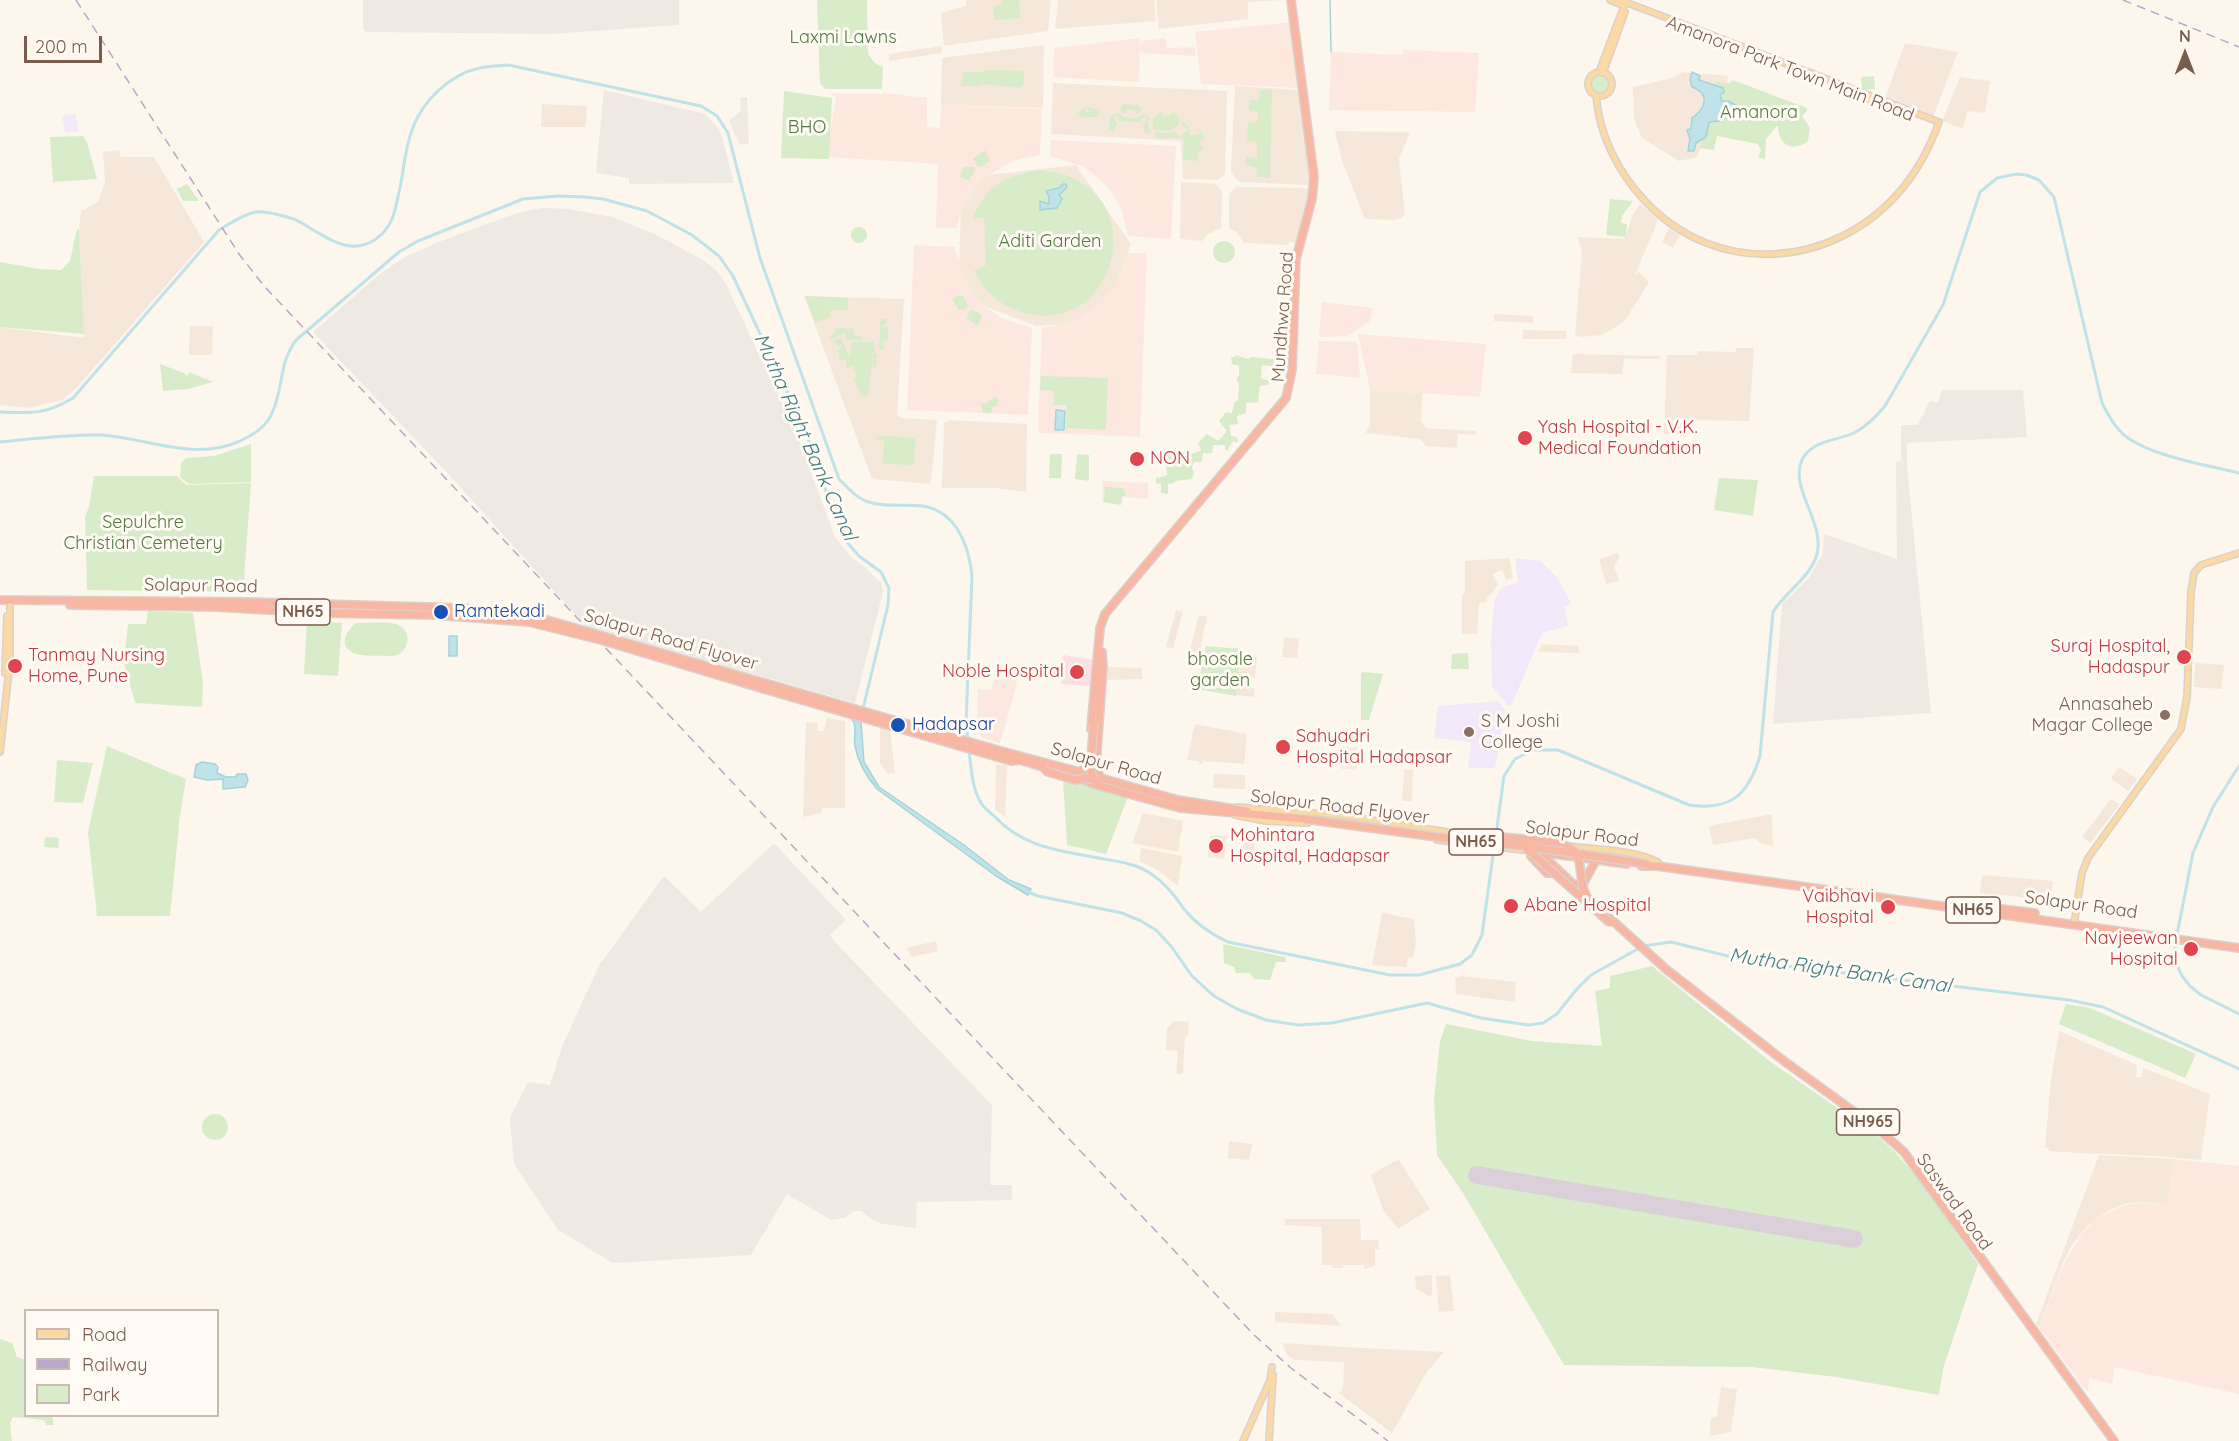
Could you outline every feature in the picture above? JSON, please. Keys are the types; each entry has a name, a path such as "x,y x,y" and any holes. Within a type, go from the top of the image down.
{"highway":[{"name":"Mundhwa Road","path":"1095,725 1101,645 1110,612 1244,452 1282,403 1290,387 1296,261 1314,188 1293,0"},
{"name":"Solapur Road","path":"4,603 462,608 508,612"},
{"name":"NH65","path":"4,603 197,604 320,613 527,619"},
{"name":"Solapur Road Flyover","path":"508,612 765,687 824,701"},
{"name":"Solapur Road","path":"765,687 968,745 1088,774 1178,800 1233,811"},
{"name":"Solapur Road","path":"824,701 852,713"},
{"path":"1011,761 1075,780 1097,771 1095,725"},
{"path":"1088,774 1095,725"},
{"path":"1088,774 1095,725"},
{"name":"Solapur Road","path":"968,745 1011,761 1020,760 1088,774 1173,807 1233,811"},
{"path":"1088,774 1097,759"},
{"path":"1088,774 1141,794 1197,809"},
{"name":"Solapur Road Flyover","path":"1233,811 1338,818 1658,864"},
{"name":"Solapur Road Flyover","path":"1306,817 1437,837 1647,862"},
{"name":"NH965","path":"1461,837 1469,834 1520,838 1561,843 1568,847 1579,860 1587,897 1639,946"},
{"path":"1542,843 1543,855 1551,873"},
{"path":"1525,848 1547,873 1551,873"},
{"name":"NH965","path":"1525,848 1620,931"},
{"name":"Solapur Road","path":"1543,855 1647,867 1658,864 2074,921 2239,948"},
{"path":"1543,855 1573,884 1582,885 1596,860"},
{"name":"NH965","path":"1551,873 1610,925 1620,931"},
{"name":"NH965","path":"1582,885 1587,895 1637,938 1639,946"},
{"name":"Saswad Road","path":"1620,931 1683,982 1878,1129 1904,1152 2043,1342 2112,1441"},
{"name":"Solapur Road","path":"2177,937 2239,944"},
{"name":"Saswad Road","path":"1639,946 1693,995 1875,1132 1902,1155 2112,1441"}],"main road":[{"name":"Amanora Park Town Main Road","path":"1610,0 1936,123"},
{"name":"Amanora Park Town Main Road","path":"1620,0 1936,123"},
{"path":"1626,6 1601,72 1591,76 1588,82 1590,90 1598,95 1605,125 1622,165 1649,200 1678,225 1712,242 1746,250 1787,250 1826,241 1855,229 1875,216 1891,201 1917,168 1936,123"},
{"path":"1598,95 1608,92 1611,86 1609,77 1601,72"},
{"path":"2074,921 2085,864 2181,729 2188,685 2191,592 2194,573 2201,565 2239,555"},
{"path":"0,753 10,661 4,603"},
{"path":"0,734 8,642"},
{"name":"Solapur Road","path":"1543,855 1525,848 1494,847 1336,826 1254,819 1233,811 1238,806 1340,814 1496,838 1632,855 1648,858 1658,864"},
{"path":"1243,1441 1270,1380 1272,1367 1269,1441"}],"shaded area":[{"path":"363,0 679,0 679,25 550,34 369,32 363,27"},
{"path":"966,0 1051,0 1048,31 944,46 941,13 966,6"},
{"path":"1058,0 1154,0 1156,21 1055,29"},
{"path":"1156,0 1287,0 1248,2 1248,19 1159,29"},
{"path":"1292,22 1299,88 1201,84 1195,32"},
{"path":"1140,38 1140,47 1141,41 1165,38 1167,48 1195,47 1196,56 1141,53 1140,48 1139,82 1053,77 1054,48"},
{"path":"1905,43 1958,52 1933,117 1885,98"},
{"path":"1044,45 1043,108 941,105 942,58"},
{"path":"941,46 942,53 889,61 889,54"},
{"path":"1403,50 1479,53 1475,112 1329,110 1331,52 1403,55"},
{"path":"1683,72 1728,76 1727,81 1742,110 1707,141 1697,157 1679,161 1642,138 1634,119 1633,87 1669,79"},
{"path":"1960,77 1990,81 1985,113 1967,111 1963,129 1942,121"},
{"path":"1053,83 1227,91 1225,175 1217,180 1183,179 1181,141 1051,134"},
{"path":"1235,86 1300,90 1311,185 1237,180 1231,172"},
{"path":"604,90 705,114 718,128 722,137 734,183 629,184 629,178 596,173"},
{"path":"830,93 885,93 927,97 927,127 940,128 941,105 1042,109 1040,155 1013,161 990,174 977,185 964,203 956,228 936,228 938,164 826,157 836,98"},
{"path":"741,97 747,97 749,143 740,145 729,120 740,112"},
{"path":"542,104 587,106 586,127 541,127"},
{"path":"75,114 79,132 65,132 62,116"},
{"path":"1335,131 1410,132 1399,159 1405,215 1397,220 1365,219 1342,161"},
{"path":"1051,140 1176,146 1171,239 1128,236 1122,210 1111,191 1082,166 1050,156"},
{"path":"119,150 121,157 154,157 204,242 79,385 62,400 28,408 0,405 0,327 84,338 79,229 81,211 98,202 105,183 103,152"},
{"name":"Aditi Garden","path":"1076,165 1131,244 1103,321 1036,326 958,296 962,178"},
{"path":"1181,182 1216,184 1222,191 1221,228 1208,234 1202,241 1180,239"},
{"path":"1236,187 1311,188 1296,243 1291,242 1287,245 1244,243 1237,233 1229,228 1229,194"},
{"path":"1640,204 1658,220 1635,275 1639,272 1649,282 1624,322 1602,335 1580,337 1575,335 1582,252 1577,237 1625,239 1632,216"},
{"path":"543,208 569,209 612,217 655,234 703,260 716,270 726,284 798,437 835,537 852,558 881,583 883,592 855,703 586,626 452,478 313,332 381,273 405,257 517,213"},
{"path":"1669,228 1680,235 1673,248 1662,242"},
{"path":"914,245 955,247 962,276 980,302 1001,318 1032,328 1028,415 907,410"},
{"path":"1126,253 1147,253 1140,437 1041,433 1038,430 1042,328 1074,321 1101,303 1117,282"},
{"path":"804,296 904,299 897,414 900,418 937,420 929,484 874,479 871,476"},
{"path":"1322,302 1373,308 1370,321 1347,336 1321,337 1319,333"},
{"path":"1494,314 1533,316 1533,323 1494,321"},
{"path":"190,326 213,326 212,355 189,355"},
{"path":"1523,330 1566,331 1566,339 1523,339"},
{"path":"1358,334 1486,344 1480,397 1370,390"},
{"path":"1319,341 1357,342 1360,378 1316,374"},
{"path":"1736,348 1754,348 1749,421 1692,420 1691,434 1664,434 1667,355 1698,355 1698,351 1736,352"},
{"path":"1573,354 1660,356 1660,359 1624,359 1622,374 1571,373"},
{"path":"1370,390 1422,393 1421,421 1426,428 1476,431 1476,435 1458,434 1457,448 1426,446 1420,439 1366,433 1370,427"},
{"path":"1942,390 2023,390 2027,437 1907,443 1907,466 1931,713 1773,724 1782,604 1809,578 1823,554 1824,534 1897,559 1896,462 1901,461 1901,425 1918,425 1930,401 1938,403"},
{"path":"949,420 1027,424 1026,492 995,488 942,488 944,423"},
{"path":"1103,481 1148,483 1148,499 1123,497 1121,505 1102,502"},
{"path":"1618,553 1619,558 1614,566 1619,581 1606,584 1599,559"},
{"path":"1509,558 1513,578 1506,580 1502,570 1492,574 1498,584 1487,597 1487,602 1479,603 1477,634 1462,634 1465,561"},
{"path":"1515,558 1540,561 1558,578 1570,605 1565,606 1568,626 1542,633 1511,706 1508,706 1492,686 1491,641 1494,602 1498,592 1503,587 1518,582"},
{"path":"1176,610 1183,612 1173,648 1166,647"},
{"path":"1199,615 1207,617 1199,655 1189,653"},
{"path":"1284,637 1299,639 1297,658 1282,657"},
{"path":"1542,644 1579,646 1579,653 1538,652"},
{"name":"Noble Hospital","path":"1063,655 1094,660 1092,686 1061,684"},
{"path":"1242,655 1257,657 1255,678 1250,678 1249,688 1254,688 1254,697 1236,695"},
{"path":"2195,663 2224,665 2221,689 2194,687"},
{"path":"1105,667 1142,668 1142,679 1105,680"},
{"path":"994,678 1018,681 1000,743 982,738 977,728 978,689 991,690"},
{"name":"S M Joshi College","path":"1499,701 1505,711 1495,768 1468,768 1471,742 1434,738 1438,706"},
{"path":"827,718 845,721 845,808 822,808 821,813 803,817 806,722 818,723 818,731 824,731"},
{"path":"1195,724 1247,734 1244,764 1203,761 1199,764 1199,761 1187,760"},
{"path":"880,726 890,729 895,773 888,774 880,763"},
{"path":"1342,747 1357,747 1357,767 1355,769 1341,769"},
{"path":"996,765 1007,765 1005,817 995,809"},
{"path":"2119,767 2137,779 2128,791 2111,778"},
{"path":"1404,769 1413,770 1412,801 1402,801"},
{"path":"1214,774 1245,775 1245,789 1213,788"},
{"path":"2111,799 2120,804 2090,843 2082,837"},
{"path":"1143,813 1183,821 1178,852 1132,843"},
{"path":"1772,815 1773,846 1760,843 1755,838 1713,845 1709,826"},
{"path":"1210,835 1230,836 1226,838 1224,859 1208,857"},
{"path":"1244,839 1255,841 1252,863 1241,862"},
{"path":"774,843 846,920 830,935 834,941 992,1105 990,1185 1012,1185 1012,1200 917,1202 916,1228 883,1224 874,1221 861,1211 854,1211 844,1218 831,1220 787,1194 751,1255 613,1263 558,1230 514,1164 510,1118 528,1082 550,1085 563,1044 600,964 664,876 701,912"},
{"path":"1141,848 1182,856 1178,886 1159,871 1139,861"},
{"path":"1982,875 2053,881 2051,900 1980,893"},
{"path":"1382,913 1414,919 1416,942 1413,958 1409,957 1406,967 1372,965"},
{"path":"936,941 938,951 912,957 906,948"},
{"path":"1461,976 1516,982 1515,1002 1456,994 1455,978"},
{"path":"1174,1021 1189,1022 1188,1035 1185,1037 1183,1074 1176,1074 1178,1051 1166,1050 1167,1029"},
{"path":"2059,1031 2137,1065 2136,1077 2142,1077 2143,1068 2210,1094 2201,1160 2049,1151 2049,1148 2045,1148 2051,1079"},
{"path":"1229,1141 1252,1144 1249,1160 1228,1158"},
{"path":"2099,1155 2174,1159 2168,1204 2139,1202 2125,1204 2108,1211 2087,1226 2072,1245 2063,1263 2039,1328 2036,1324"},
{"path":"2174,1159 2239,1166 2239,1394 2115,1367 2112,1384 2089,1378 2088,1393 2039,1328 2064,1263 2083,1232 2097,1218 2125,1205 2168,1204"},
{"path":"1399,1160 1430,1209 1398,1229 1383,1210 1371,1175"},
{"path":"1285,1219 1360,1219 1361,1239 1359,1240 1378,1240 1379,1249 1375,1249 1375,1266 1364,1269 1364,1265 1343,1265 1343,1268 1332,1268 1332,1265 1322,1265 1322,1227 1285,1225"},
{"path":"1432,1275 1431,1297 1416,1289 1415,1276"},
{"path":"1450,1275 1454,1311 1439,1312 1436,1276"},
{"path":"1275,1312 1332,1314 1341,1326 1275,1322"},
{"path":"1282,1343 1444,1352 1426,1373 1392,1433 1339,1393 1343,1388 1344,1362 1294,1360 1287,1354"},
{"path":"1721,1387 1737,1389 1731,1432 1710,1436 1711,1418 1717,1416"}],"green space":[{"name":"Laxmi Lawns","path":"817,0 867,0 868,54 875,63 883,67 882,89 825,89 820,83"},
{"path":"1001,0 1026,0 1019,1 1021,18 995,20 993,6 1001,4"},
{"path":"1024,71 1024,85 1021,85 1021,88 981,84 981,86 961,86 964,72"},
{"path":"1600,75 1606,78 1609,84 1606,90 1600,93 1594,90 1591,84 1594,78"},
{"path":"1874,76 1875,89 1862,90 1861,77"},
{"name":"Amanora","path":"1733,80 1807,108 1802,116 1810,128 1808,141 1797,146 1787,145 1780,138 1778,125 1766,139 1765,159 1758,157 1761,150 1758,144 1717,136 1714,150 1700,148 1710,121 1719,121 1721,118 1729,119 1732,105 1728,101 1722,101 1720,95 1724,93 1723,88 1716,86 1716,81 1728,84"},
{"path":"1272,89 1270,178 1256,177 1257,168 1245,164 1246,157 1257,158 1257,142 1247,141 1248,123 1258,121 1258,112 1249,111 1249,100 1259,100 1260,90"},
{"name":"BHO","path":"784,91 832,98 829,159 781,158"},
{"path":"1123,104 1138,105 1142,110 1136,114 1134,110 1127,110 1124,114 1120,110"},
{"path":"1085,107 1093,108 1091,112 1095,108 1100,112 1096,117 1082,117 1078,113 1084,108 1086,112 1090,112"},
{"path":"1161,111 1164,116 1169,116 1174,112 1180,123 1171,131 1153,130 1153,118"},
{"path":"1117,113 1130,118 1143,114 1149,117 1150,133 1145,133 1143,126 1147,118 1144,116 1139,122 1120,121 1116,115 1114,117 1117,124 1113,131 1109,129 1110,116"},
{"path":"1182,121 1189,127 1189,135 1198,135 1200,131 1205,138 1201,140 1200,145 1204,148 1200,153 1198,152 1197,161 1183,160 1184,140 1182,138 1155,138 1155,132 1171,133 1174,131 1180,137 1188,130"},
{"path":"83,136 87,142 97,179 53,182 50,137"},
{"path":"985,150 990,161 980,167 972,159"},
{"path":"964,167 974,167 975,171 969,180 959,177"},
{"name":"Aditi Garden","path":"1040,170 1077,180 1101,200 1112,226 1112,254 1103,281 1084,302 1058,314 1025,313 1008,307 983,286 974,271 986,265 984,217 973,219 983,198 990,190 1008,179"},
{"path":"187,184 199,201 183,201 177,189"},
{"path":"1610,199 1633,201 1622,216 1621,223 1627,224 1626,237 1606,235"},
{"path":"859,227 867,235 859,243 851,235"},
{"path":"77,229 79,229 84,334 0,327 0,262 39,269 61,270 70,261"},
{"path":"1224,241 1232,244 1235,252 1232,260 1224,263 1216,260 1213,252 1216,244"},
{"path":"805,296 848,298 848,310 831,310 829,318 815,322"},
{"path":"963,296 968,305 966,309 959,310 952,299"},
{"path":"971,310 982,316 978,326 966,318"},
{"path":"882,319 887,319 883,327 887,327 889,339 883,342 884,350 879,349"},
{"path":"835,328 848,328 848,334 849,328 855,329 852,331 855,336 860,336 861,331 861,340 846,340 845,333 831,339 830,336 836,332"},
{"path":"841,338 850,358 852,342 874,342 875,351 872,353 877,353 876,367 873,367 873,354 868,396 861,396 854,379 857,378 853,366 847,368 846,360 839,360 837,351 842,347 841,344 838,346 832,341"},
{"path":"1236,355 1248,359 1252,357 1280,360 1279,367 1262,365 1261,379 1269,380 1268,385 1260,386 1258,402 1246,403 1246,413 1237,416 1238,424 1229,425 1231,436 1237,437 1238,441 1236,443 1234,441 1228,451 1225,450 1225,445 1213,445 1212,453 1203,453 1202,462 1194,462 1192,479 1168,484 1168,494 1161,493 1161,484 1156,483 1156,477 1167,475 1166,452 1173,452 1175,459 1185,457 1184,450 1187,449 1193,454 1201,450 1198,443 1207,434 1218,441 1227,431 1219,421 1226,412 1232,413 1234,403 1238,400 1239,366 1232,364 1231,357"},
{"path":"160,364 187,376 189,372 213,382 188,389 163,391"},
{"path":"1041,376 1108,378 1106,430 1066,428 1067,405 1053,405 1054,391 1040,390"},
{"path":"994,397 999,399 996,407 992,407 991,413 983,413 980,403 986,404"},
{"path":"876,437 915,438 914,465 883,464 884,440 877,440"},
{"path":"251,444 251,482 189,484 180,477 181,463 186,458 214,456"},
{"path":"1050,454 1062,454 1061,478 1049,478"},
{"path":"1077,454 1089,455 1089,481 1075,479"},
{"name":"Sepulchre Christian Cemetery","path":"94,476 177,476 186,485 251,483 243,592 87,590 85,517"},
{"path":"1719,478 1758,480 1753,516 1714,510"},
{"path":"1105,487 1125,490 1121,505 1104,502"},
{"path":"148,611 193,613 203,683 202,707 135,703 124,662 128,624 146,624"},
{"path":"307,620 342,623 338,676 304,674"},
{"path":"356,623 398,625 403,628 408,638 405,648 402,652 390,656 351,652 345,640 346,635"},
{"name":"bhosale garden","path":"1206,646 1242,649 1236,696 1197,689"},
{"path":"1468,653 1469,669 1451,669 1452,654"},
{"path":"1361,673 1383,674 1369,720 1361,720"},
{"path":"107,746 186,779 170,916 97,916 88,832"},
{"path":"57,760 93,763 83,803 54,802"},
{"path":"1063,780 1128,797 1106,854 1067,845"},
{"path":"45,837 59,838 58,848 44,847"},
{"path":"1223,944 1285,957 1286,962 1276,962 1270,980 1254,979 1250,973 1236,973 1234,967 1224,963"},
{"path":"1652,966 1768,1060 1875,1134 1894,1151 1919,1179 1978,1264 1943,1369 1939,1395 1836,1377 1752,1367 1564,1365 1463,1193 1437,1155 1434,1100 1440,1041 1446,1024 1532,1041 1602,1046 1595,991 1610,988 1610,976"},
{"path":"2066,1004 2090,1008 2196,1054 2185,1078 2059,1024"},
{"path":"215,1114 224,1118 228,1127 224,1136 215,1140 206,1136 202,1127 206,1118"},
{"path":"0,1339 12,1343 17,1357 24,1360 24,1417 52,1417 54,1425 46,1425 44,1420 13,1417 10,1423 12,1441 0,1441"}],"water":[{"path":"1692,72 1700,76 1699,80 1723,88 1724,92 1720,95 1722,101 1728,101 1739,107 1731,119 1722,117 1719,121 1709,122 1706,137 1696,143 1694,151 1688,151 1690,139 1687,130 1691,129 1692,118 1704,102 1702,94 1692,87 1690,79"},
{"path":"1063,184 1067,187 1059,195 1062,199 1057,208 1040,210 1040,201 1049,204 1046,191 1059,188"},
{"path":"1056,410 1065,411 1064,430 1055,430"},
{"path":"449,636 457,636 457,656 449,656"},
{"path":"852,719 861,721 864,762 879,787 964,845 1009,880 1031,889 1028,895 996,876 877,789 858,758 855,725"},
{"path":"202,762 215,764 218,767 217,773 226,777 246,774 248,780 245,787 223,789 223,779 207,780 194,777 196,765"}],"waterway":[{"path":"1330,0 1331,52"},
{"path":"0,412 38,412 54,408 73,398 219,230 242,217 256,212 272,213 296,220 340,244 361,246 372,242 382,234 392,218 408,144 417,119 439,90 469,71 483,67 508,65 701,106 717,116 728,133 760,258 839,479 854,494 867,502 935,509 953,523 964,542 972,576 966,723 968,740"},
{"path":"1496,835 1504,776 1515,759 1533,750 1558,750 1689,805 1704,806 1727,802 1736,797 1750,781 1760,756 1773,612 1804,577 1817,554 1816,530 1800,482 1799,471 1802,460 1812,448 1859,430 1885,406 1943,305 1980,192 1997,178 2016,174 2026,175 2039,180 2054,197 2102,403 2117,428 2143,447 2159,453 2239,473"},
{"name":"Mutha Right Bank Canal","path":"0,442 101,435 171,447 206,449 223,447 240,441 256,432 269,419 277,399 286,359 295,341 399,252 418,241 523,199 558,196 585,197 603,199 647,211 692,235 719,256 733,276 806,432 836,521 846,541 859,556 881,572 889,588 888,605 863,709"},
{"path":"969,750 971,771 981,803 1016,834 1052,849 1123,862 1143,869 1165,885 1199,924 1228,942 1390,975 1419,975 1460,964 1472,955 1482,935 1494,848"},
{"path":"2239,766 2213,807 2193,853 2175,945 2177,965 2190,986 2201,995 2239,1014"},
{"name":"Mutha Right Bank Canal","path":"1026,891 1038,896 1122,913 1141,921 1156,930 1171,946 1192,976 1214,996 1237,1009 1266,1020 1298,1025 1332,1023 1427,1003 1481,1018 1528,1025 1543,1023 1557,1014 1591,975 1643,946 1671,942 1752,962 2069,1000 2103,1007 2239,1069"}],"runway":[{"path":"1477,1175 1854,1239"}],"railway":[{"path":"76,0 239,254 264,286 1254,1335 1291,1368 1388,1441"},
{"path":"2123,0 2239,47"}],"place":[{"name":"Yash Hospital - V.K. Medical Foundation","path":"1525,438"},
{"name":"NON","path":"1137,459"},
{"name":"Ramtekadi","path":"441,612"},
{"name":"Suraj Hospital, Hadaspur","path":"2184,657"},
{"name":"Tanmay Nursing Home, Pune","path":"15,666"},
{"name":"Noble Hospital","path":"1077,672"},
{"name":"Annasaheb Magar College","path":"2165,715"},
{"name":"Hadapsar","path":"898,725"},
{"name":"S M Joshi College","path":"1469,732"},
{"name":"Sahyadri Hospital Hadapsar","path":"1283,747"},
{"name":"Mohintara Hospital, Hadapsar","path":"1216,846"},
{"name":"Abane Hospital","path":"1511,906"},
{"name":"Vaibhavi Hospital","path":"1888,907"},
{"name":"Navjeewan Hospital","path":"2191,949"}]}
